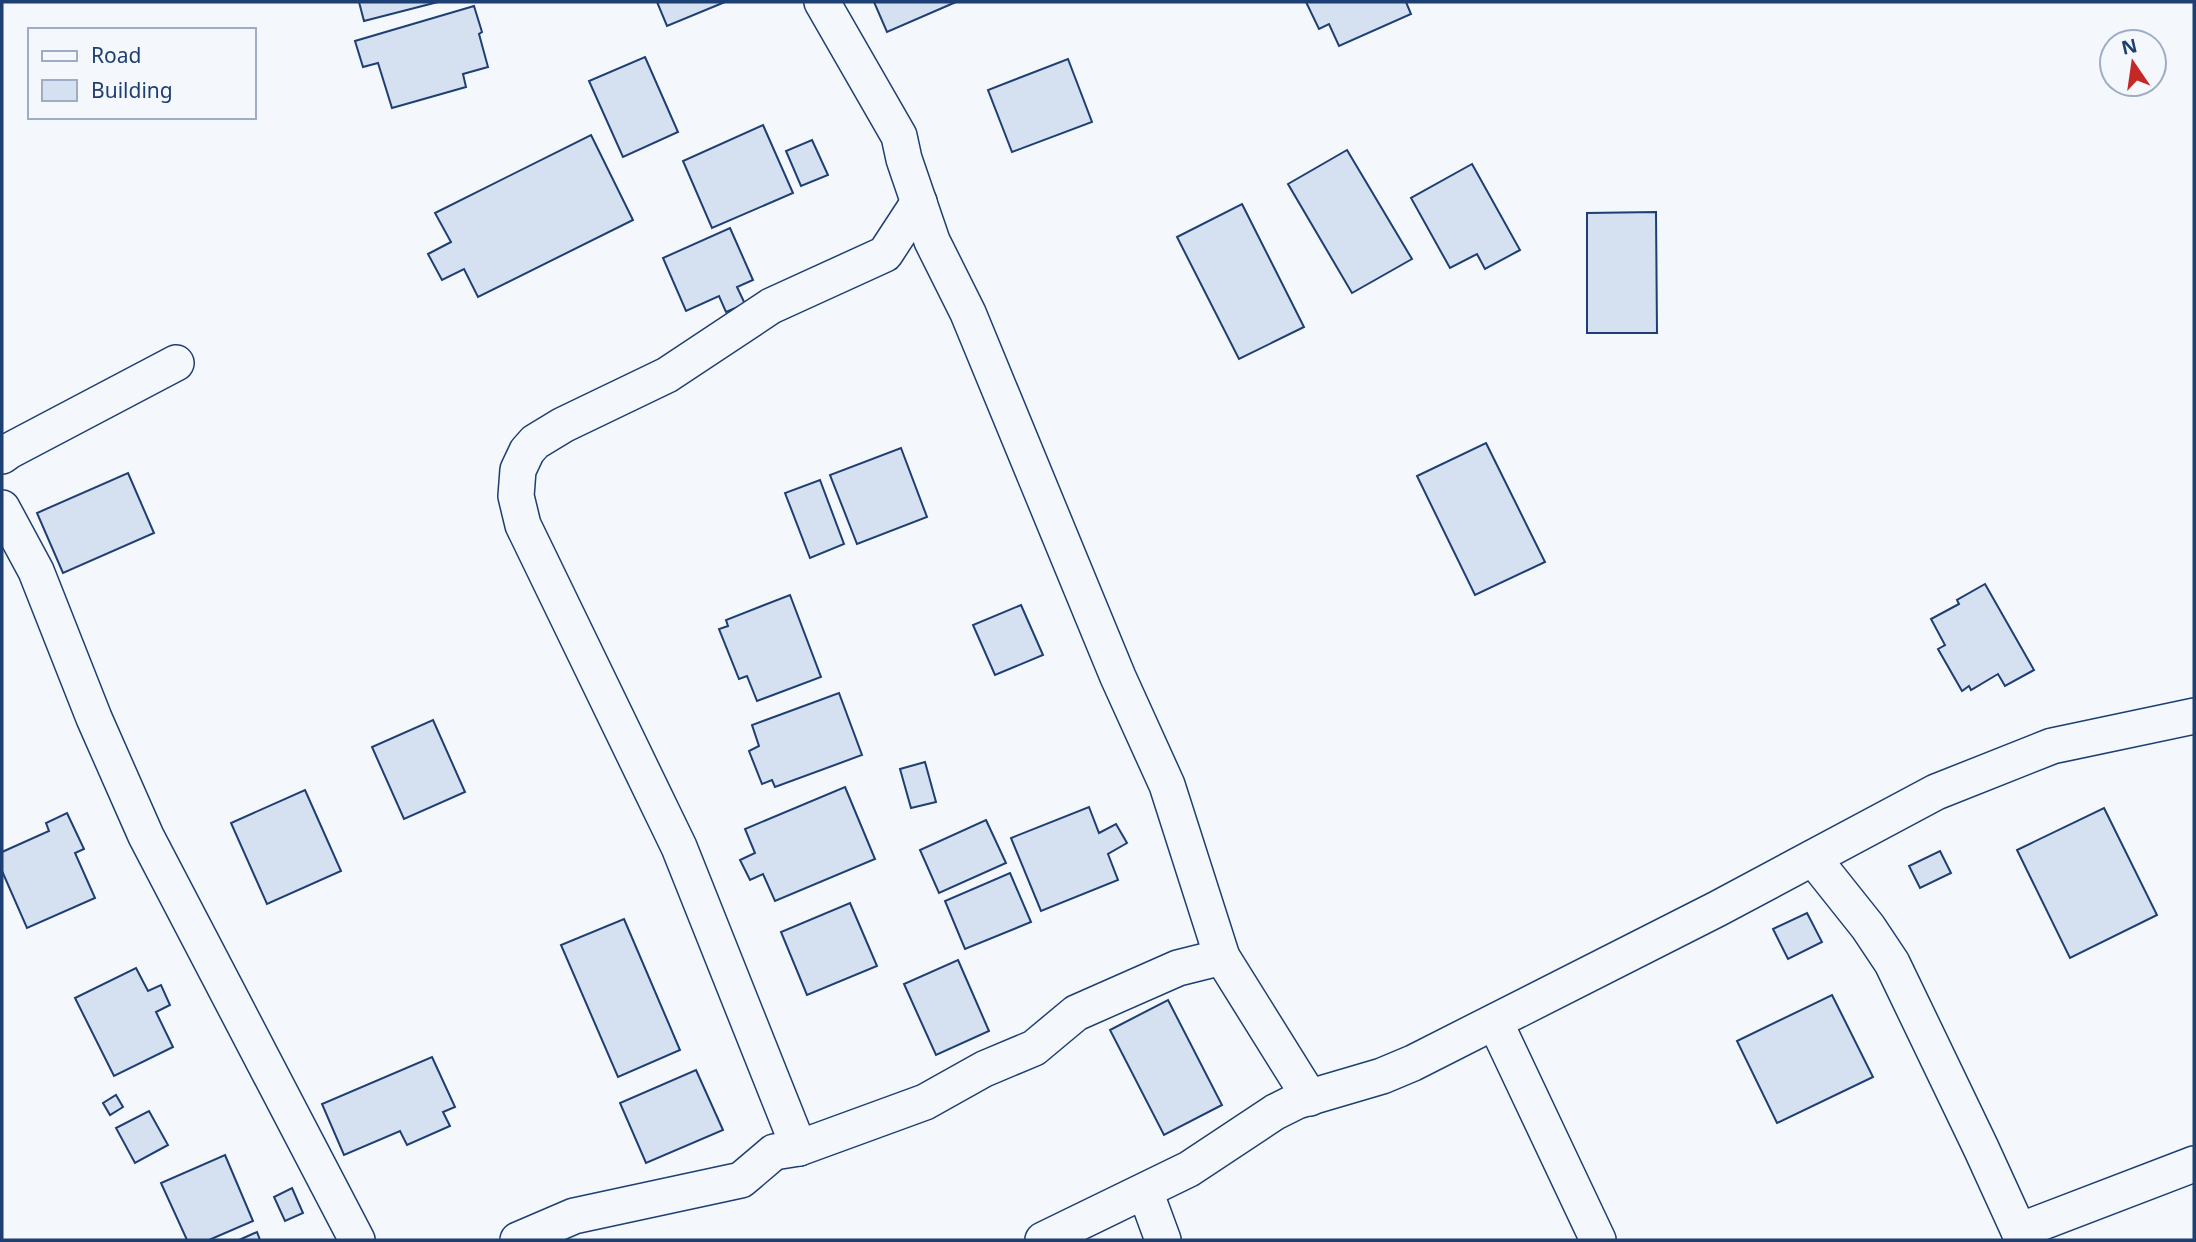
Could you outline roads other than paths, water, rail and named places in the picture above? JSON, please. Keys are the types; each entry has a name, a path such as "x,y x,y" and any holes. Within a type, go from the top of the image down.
{"street":[{"path":"822,2 900,136 904,159 932,241 968,313 1118,677 1167,785 1222,957 1310,1098"},
{"path":"799,1149 679,847 523,525 516,496 518,470 527,451 535,442 563,425 667,375 771,306 885,254 919,202"},
{"path":"885,254 948,273"},
{"path":"2,456 176,363"},
{"path":"2,508 36,571 94,718 146,836 357,1240"},
{"path":"1043,1240 1189,1169 1275,1112 1297,1101 1392,1072 1495,1022 1936,792 2052,746 2194,716"},
{"path":"1813,858 1868,927 1892,963 2021,1236 2194,1164"},
{"path":"518,1240 574,1216 741,1180 774,1152 799,1149 925,1102 985,1069 1034,1048 1076,1013 1178,968 1222,957"},
{"path":"1495,1022 1598,1240"},
{"path":"1145,1191 1163,1240"}]}
